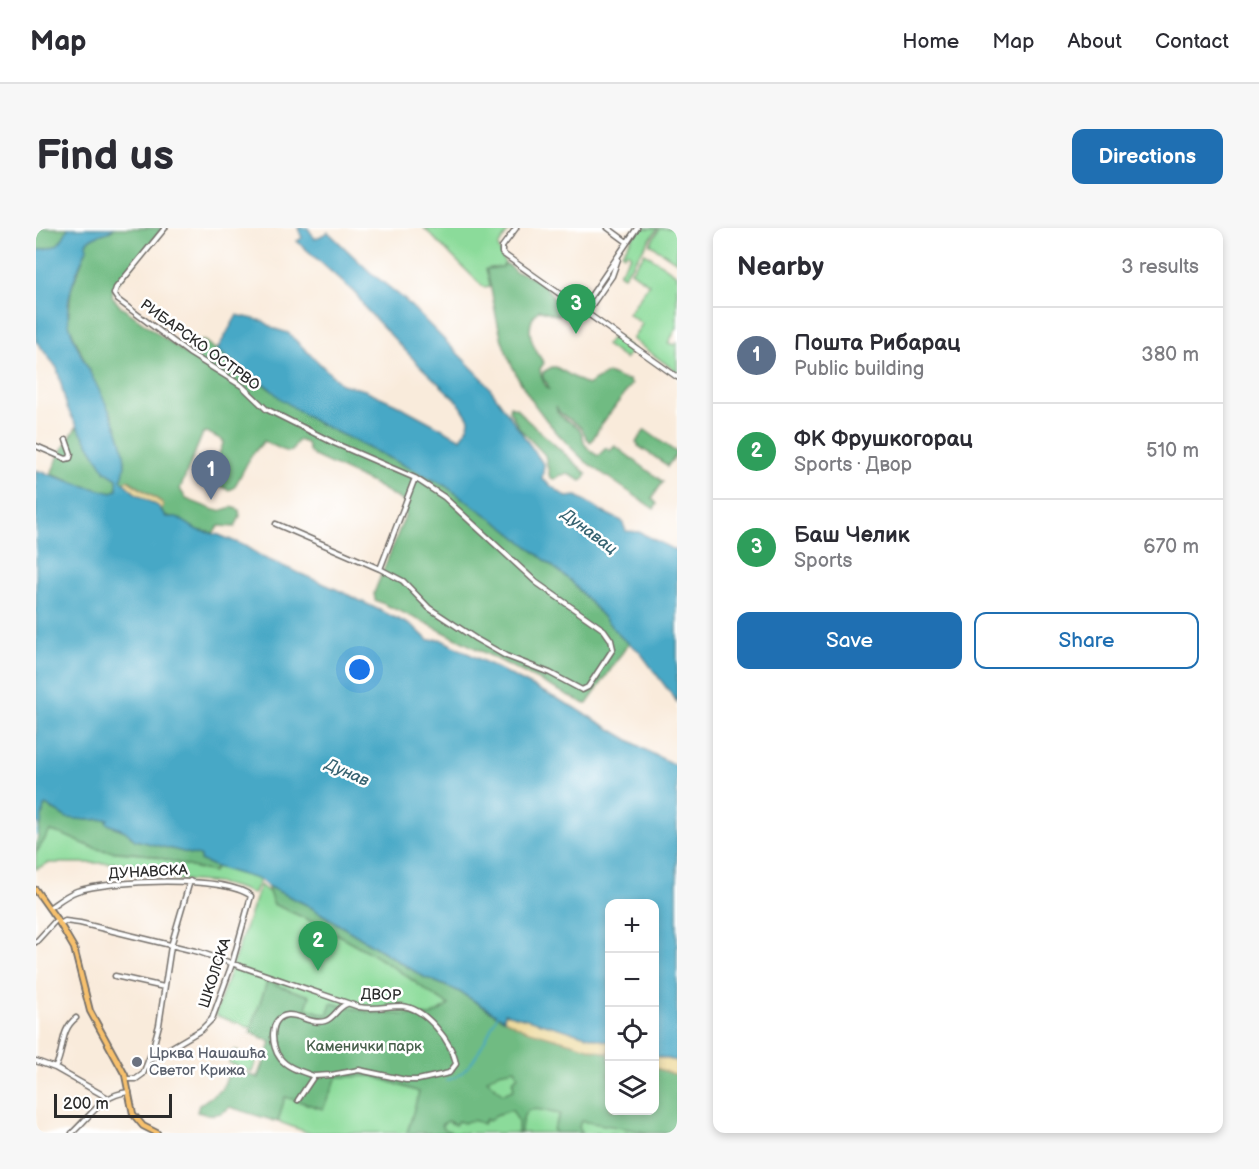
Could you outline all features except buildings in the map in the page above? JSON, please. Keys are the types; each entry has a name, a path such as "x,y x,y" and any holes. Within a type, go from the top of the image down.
{"main road":[{"path":"36,890 70,941 90,1011 127,1079 131,1111 143,1126 157,1133"}],"street":[{"name":"РИБАРСКО ОСТРВО","path":"165,228 116,288 114,294 118,300 189,353 242,386 266,409 334,443 415,478 444,497 537,583 604,630 611,640 613,649 585,689 579,689 554,675 506,656 476,639 429,608 404,581 380,569"},
{"path":"516,228 502,247 501,252 677,376"},
{"path":"608,228 627,242"},
{"path":"585,310 637,228"},
{"path":"36,446 66,459 70,458 71,454 66,440"},
{"path":"276,524 380,569 415,478"},
{"path":"148,1061 159,1025 171,946 190,881"},
{"name":"ДУНАВСКА","path":"49,909 65,897 82,890 111,885 205,882 242,890 251,896"},
{"name":"ШКОЛСКА","path":"127,1079 141,1076 148,1061 207,1025 212,1019 232,964 251,896"},
{"path":"36,942 58,921"},
{"name":"ДВОР","path":"58,921 80,923 199,952 347,1004 368,1009 402,1006 412,1009 430,1023 448,1042 456,1065 449,1073 418,1080 406,1080 359,1070 314,1076 288,1065 279,1057 273,1035 275,1023 281,1017 288,1015 321,1022 330,1019 341,1006 347,1004"},
{"path":"115,976 164,987"},
{"path":"55,1068 66,1030 76,1018"},
{"path":"36,1061 55,1068 108,1098"},
{"path":"298,1100 314,1076"},
{"path":"72,1133 108,1098 129,1092"}],"green space":[{"path":"36,228 68,228 57,245 38,250 36,253"},
{"path":"114,228 163,228 113,288 112,296 119,305 189,356 194,342 204,341 314,421 444,485 505,528 571,581 629,643 587,704 375,600 374,593 405,516 406,503 372,483 314,456 309,451 307,443 298,440 292,451 287,452 264,441 251,456 234,488 229,490 210,478 224,441 207,432 203,433 180,489 186,499 219,511 232,507 239,510 240,516 235,527 219,526 213,533 197,530 173,517 165,516 161,512 160,501 130,481 122,483 125,463 112,415 98,391 68,323 71,290 86,251 86,243 92,236"},
{"path":"424,228 511,228 498,246 505,264 502,267 486,269 491,286 483,287"},
{"path":"639,228 658,228 624,276 619,273 631,255 627,252 624,255 622,253"},
{"path":"660,228 677,228 677,262 650,244"},
{"path":"645,253 677,275 677,328 668,343 674,345 677,343 677,372 632,339 642,324 628,314 649,284 631,271"},
{"path":"505,264 515,272 529,276 542,284 563,311 557,315 539,310 531,323 533,344 544,363 540,369 541,376 549,390 543,379 543,372 552,367 556,367 587,385 608,373 629,380 632,384 591,442 581,428 563,415 556,406 559,414 579,429 585,444 598,456 606,448 610,451 615,446 663,482 652,498 657,504 654,509 586,462 549,423 528,394 504,346 486,269 502,267"},
{"path":"614,335 633,349 625,359 606,345"},
{"path":"510,406 518,409 587,474 584,479 581,481 568,474 555,479 550,478 545,455 520,429 509,410"},
{"path":"77,426 117,479 118,486 115,492 81,485 51,474 60,453"},
{"path":"645,430 677,453 667,467 638,446 636,442"},
{"path":"46,805 53,810 87,820 108,819 112,826 126,831 135,840 200,856 200,860 216,867 213,872 149,855 98,849 50,831 36,853"},
{"path":"49,831 102,850 149,855 213,871 217,867 260,880 253,894 225,885 175,880 167,870 124,863 48,863 36,869 36,853"},
{"name":"Каменички парк","path":"260,885 355,940 605,1107 605,1115 659,1115 677,1133 309,1133 255,1113 256,1080 262,1064 273,1059 271,1035 215,1015"},
{"name":"Каменички парк","path":"267,886 307,905 424,977 458,991 503,1019 605,1041 605,1115 659,1115 659,1057 677,1061 677,1133 652,1133 581,1121 579,1127 582,1133 556,1133 553,1129 560,1114 532,1110 527,1111 521,1133 518,1133 518,1121 512,1110 496,1115 489,1121 486,1119 483,1124 458,1121 455,1125 448,1121 442,1124 444,1129 455,1133 407,1133 419,1092 373,1076 337,1077 323,1109 285,1097 278,1122 230,1107 215,1114 197,1112 199,1105 222,1089 231,1068 259,1078 271,1042 250,1032 267,982 310,996 306,1008 327,1015 331,1003 371,1013 431,1016 449,1005 354,944 273,904","holes":["515,1069 518,1076 512,1082 513,1090 503,1094 487,1080 499,1072"]},
{"path":"234,1050 257,1059 252,1072 229,1063"}],"sand":[{"path":"127,480 161,502 163,506 161,511 122,483"},
{"path":"505,1012 605,1041 605,1053 523,1029 504,1019"},
{"path":"659,1057 677,1061 677,1075 659,1069"}],"water":[{"name":"Дунав","path":"68,228 114,228 93,237 86,243 87,249 70,294 68,314 74,340 106,403 122,445 125,464 121,480 136,494 158,506 166,517 177,517 197,530 219,535 245,546 262,557 338,590 414,627 428,640 440,639 575,708 677,766 677,1061 659,1057 659,899 605,899 605,1041 505,1013 504,1019 458,991 424,977 307,905 267,886 260,880 216,867 200,860 200,856 135,840 125,831 108,824 106,822 108,819 67,818 46,805 41,824 36,823 36,470 112,493 117,490 117,479 106,472 67,408 57,368 36,341 36,253 38,250 57,245"},
{"name":"Дунавац","path":"298,228 308,228 315,239 328,232 370,272 404,299 485,381 544,465 542,479 566,497 577,496 622,521 626,531 639,532 677,551 677,702 639,651 622,638 571,581 505,528 444,485 314,421 217,350 237,315 263,321 275,329 288,333 341,384 365,390 396,404 461,439 468,427 469,419 458,402 365,308 357,295 297,241 302,238"}],"waterway":[{"path":"36,835 39,821"},
{"path":"446,1080 455,1077 471,1063 498,1014"}],"place":[{"name":"Баш Челик","path":"576,334"},
{"name":"Пошта Рибарац","path":"211,500"},
{"name":"ФК Фрушкогорац","path":"318,971"},
{"name":"Црква Нашашћа Светог Крижа","path":"137,1062"}]}
